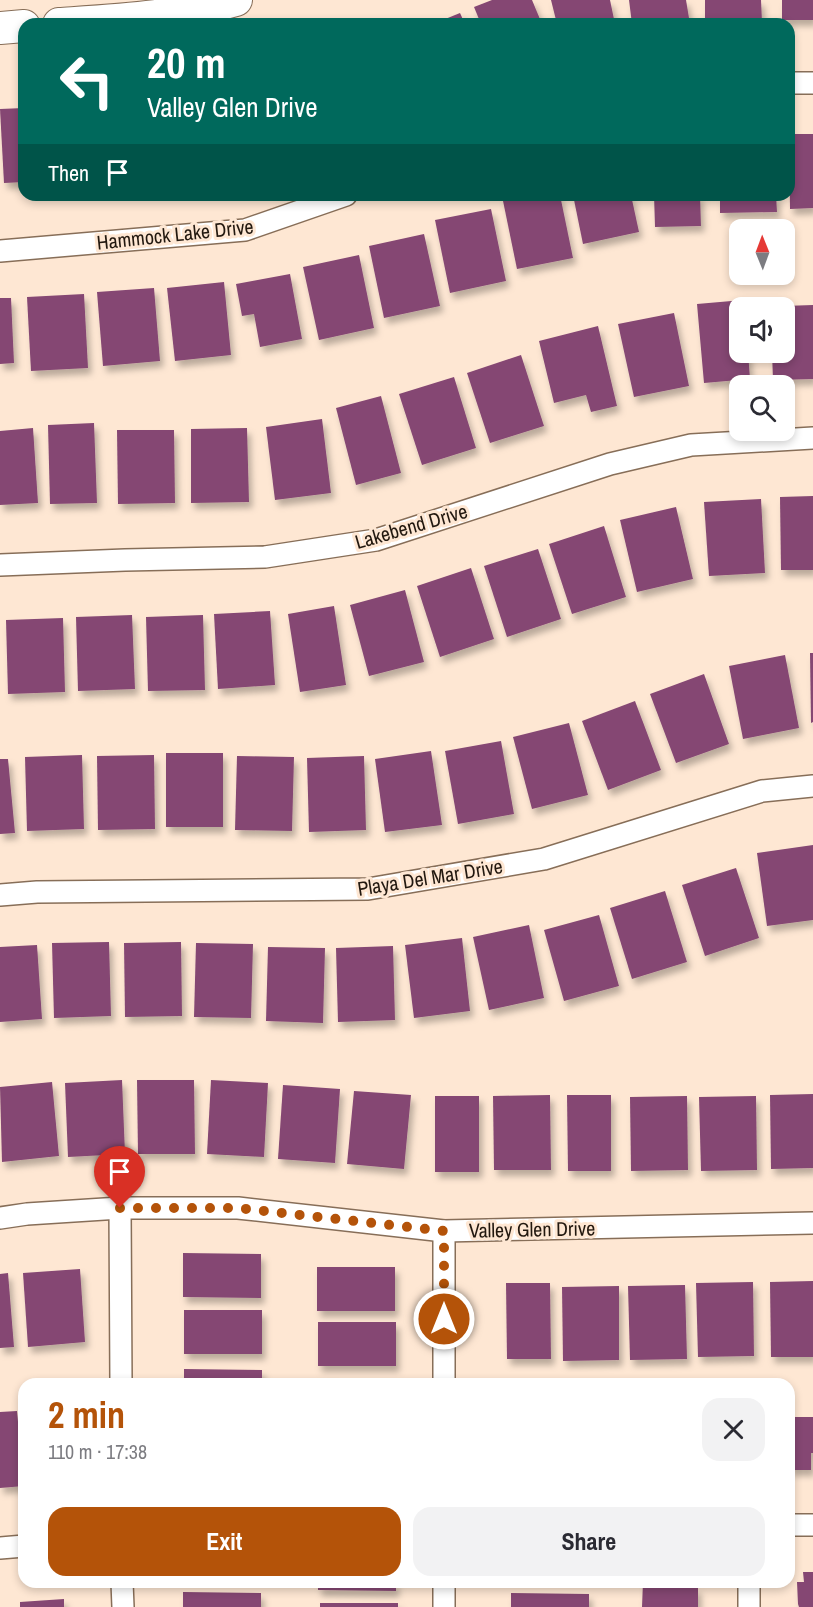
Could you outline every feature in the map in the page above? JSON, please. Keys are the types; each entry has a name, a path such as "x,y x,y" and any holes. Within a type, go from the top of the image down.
{"street":[{"path":"137,18 220,5 236,0"},
{"path":"0,28 18,26"},
{"path":"795,83 813,83"},
{"name":"Hammock Lake Drive","path":"0,251 245,230 329,201"},
{"name":"Lakebend Drive","path":"0,565 265,557 353,544 375,540 610,464 691,445 813,438"},
{"name":"Playa Del Mar Drive","path":"0,895 38,892 368,890 544,859 762,791 813,786"},
{"path":"120,1208 121,1378"},
{"name":"Valley Glen Drive","path":"0,1218 120,1208 238,1208 444,1231 813,1223"},
{"path":"444,1231 444,1378"},
{"path":"795,1525 813,1525"},
{"path":"0,1548 18,1546"},
{"path":"122,1588 123,1607"},
{"path":"444,1588 444,1607"},
{"path":"749,1588 749,1607"}],"building":[{"path":"492,0 532,0 540,18 479,18 474,7"},
{"path":"551,0 610,0 614,18 556,18"},
{"path":"629,0 686,0 689,18 631,18"},
{"path":"705,0 761,0 762,18 705,18"},
{"path":"782,0 813,0 813,20 782,18"},
{"path":"460,13 462,18 448,18"},
{"path":"18,108 18,182 4,183 0,109"},
{"path":"795,134 813,134 813,208 790,209 790,201 795,201"},
{"path":"503,201 561,201 573,258 517,269"},
{"path":"574,201 632,201 639,232 583,244"},
{"path":"654,201 700,201 701,226 655,227"},
{"path":"720,201 776,201 777,212 720,213"},
{"path":"491,209 506,281 450,293 435,220"},
{"path":"424,234 440,306 384,318 369,246"},
{"path":"359,255 374,328 319,340 303,267"},
{"path":"290,274 302,339 260,347 254,314 242,316 236,284"},
{"path":"224,282 231,355 175,361 167,288"},
{"path":"154,288 160,361 103,366 97,292"},
{"path":"84,294 88,368 31,371 27,297"},
{"path":"0,298 11,298 14,363 0,364"},
{"path":"729,301 729,363 749,363 750,375 729,375 729,381 704,383 697,304"},
{"path":"813,305 813,379 795,379 795,375 773,375 772,363 795,363 795,306"},
{"path":"674,313 689,386 634,397 618,324"},
{"path":"598,326 617,406 591,412 586,395 554,403 539,341"},
{"path":"521,355 544,426 490,443 467,373"},
{"path":"454,377 476,448 422,465 399,394"},
{"path":"381,396 401,473 356,485 336,408"},
{"path":"322,419 331,493 275,500 266,427"},
{"path":"94,423 97,503 50,504 48,425"},
{"path":"33,428 38,503 0,505 0,431"},
{"path":"247,428 249,502 191,503 191,429"},
{"path":"117,430 174,430 175,503 118,504"},
{"path":"813,496 813,570 781,570 780,497"},
{"path":"761,499 765,573 709,576 704,502"},
{"path":"676,507 693,579 637,592 620,520"},
{"path":"604,526 626,597 572,614 549,544"},
{"path":"538,549 561,619 507,637 484,566"},
{"path":"471,568 494,639 440,657 417,586"},
{"path":"405,590 424,662 369,676 350,605"},
{"path":"334,606 346,685 300,692 288,614"},
{"path":"270,611 275,685 218,689 214,614"},
{"path":"132,615 135,689 78,691 76,617"},
{"path":"203,615 205,690 148,691 146,617"},
{"path":"63,618 65,692 8,694 6,620"},
{"path":"810,653 813,653 813,722 811,723"},
{"path":"785,655 799,728 743,739 729,666"},
{"path":"704,674 729,744 676,763 650,694"},
{"path":"635,701 661,770 608,790 582,721"},
{"path":"569,723 588,795 532,809 513,737"},
{"path":"501,741 514,814 458,824 445,751"},
{"path":"431,751 442,825 385,832 375,759"},
{"path":"166,753 223,753 223,827 166,827"},
{"path":"82,755 84,829 27,831 25,757"},
{"path":"154,755 155,829 98,830 97,756"},
{"path":"237,756 294,757 292,831 235,830"},
{"path":"364,756 366,830 309,832 307,758"},
{"path":"0,759 8,759 15,833 0,834"},
{"path":"813,845 813,920 767,926 757,853"},
{"path":"736,868 759,938 705,956 682,885"},
{"path":"665,891 687,962 632,979 610,908"},
{"path":"599,915 619,986 564,1001 544,930"},
{"path":"529,925 544,998 489,1010 473,937"},
{"path":"462,938 470,1011 414,1018 405,945"},
{"path":"109,942 111,1016 54,1018 52,943"},
{"path":"181,942 182,1016 125,1017 124,943"},
{"path":"196,943 253,944 251,1018 194,1017"},
{"path":"37,945 42,1019 0,1022 0,947"},
{"path":"393,946 395,1020 338,1022 336,948"},
{"path":"268,947 325,948 323,1023 266,1021"},
{"path":"122,1080 125,1154 68,1157 65,1083"},
{"path":"137,1080 194,1080 195,1154 138,1154"},
{"path":"211,1080 268,1083 264,1157 207,1154"},
{"path":"52,1082 59,1156 2,1162 0,1087"},
{"path":"283,1085 340,1089 335,1163 278,1159"},
{"path":"354,1091 411,1095 404,1169 347,1164"},
{"path":"813,1094 813,1168 771,1169 770,1095"},
{"path":"550,1095 551,1170 494,1170 493,1096"},
{"path":"567,1095 611,1095 611,1171 568,1171"},
{"path":"435,1096 479,1096 479,1172 435,1172"},
{"path":"687,1096 688,1170 631,1171 630,1097"},
{"path":"756,1096 757,1170 701,1171 699,1097"},
{"path":"183,1253 261,1254 261,1298 183,1297"},
{"path":"317,1267 395,1267 395,1311 317,1311"},
{"path":"80,1269 85,1342 28,1347 23,1273"},
{"path":"8,1273 14,1347 0,1348 0,1274"},
{"path":"813,1281 813,1357 771,1357 770,1282"},
{"path":"753,1282 754,1356 698,1357 696,1283"},
{"path":"506,1283 550,1283 551,1359 507,1359"},
{"path":"685,1285 687,1359 630,1360 628,1286"},
{"path":"619,1286 619,1360 563,1361 562,1287"},
{"path":"184,1310 262,1310 262,1354 184,1354"},
{"path":"318,1322 396,1322 396,1366 318,1366"},
{"path":"184,1369 262,1370 262,1378 184,1378"},
{"path":"17,1411 18,1486 0,1488 0,1412"},
{"path":"795,1417 813,1417 811,1470 795,1470"},
{"path":"803,1572 813,1572 813,1607 799,1607 798,1604 797,1582 804,1582"},
{"path":"318,1588 396,1588 396,1591 318,1590"},
{"path":"643,1588 698,1588 698,1607 642,1607"},
{"path":"183,1592 261,1593 261,1607 183,1607"},
{"path":"511,1593 589,1594 589,1607 511,1607"},
{"path":"64,1599 64,1607 20,1607 20,1602"},
{"path":"320,1603 398,1603 398,1607 320,1607"}],"route":[{"path":"120,1208 238,1208 444,1231 444,1319"}]}
